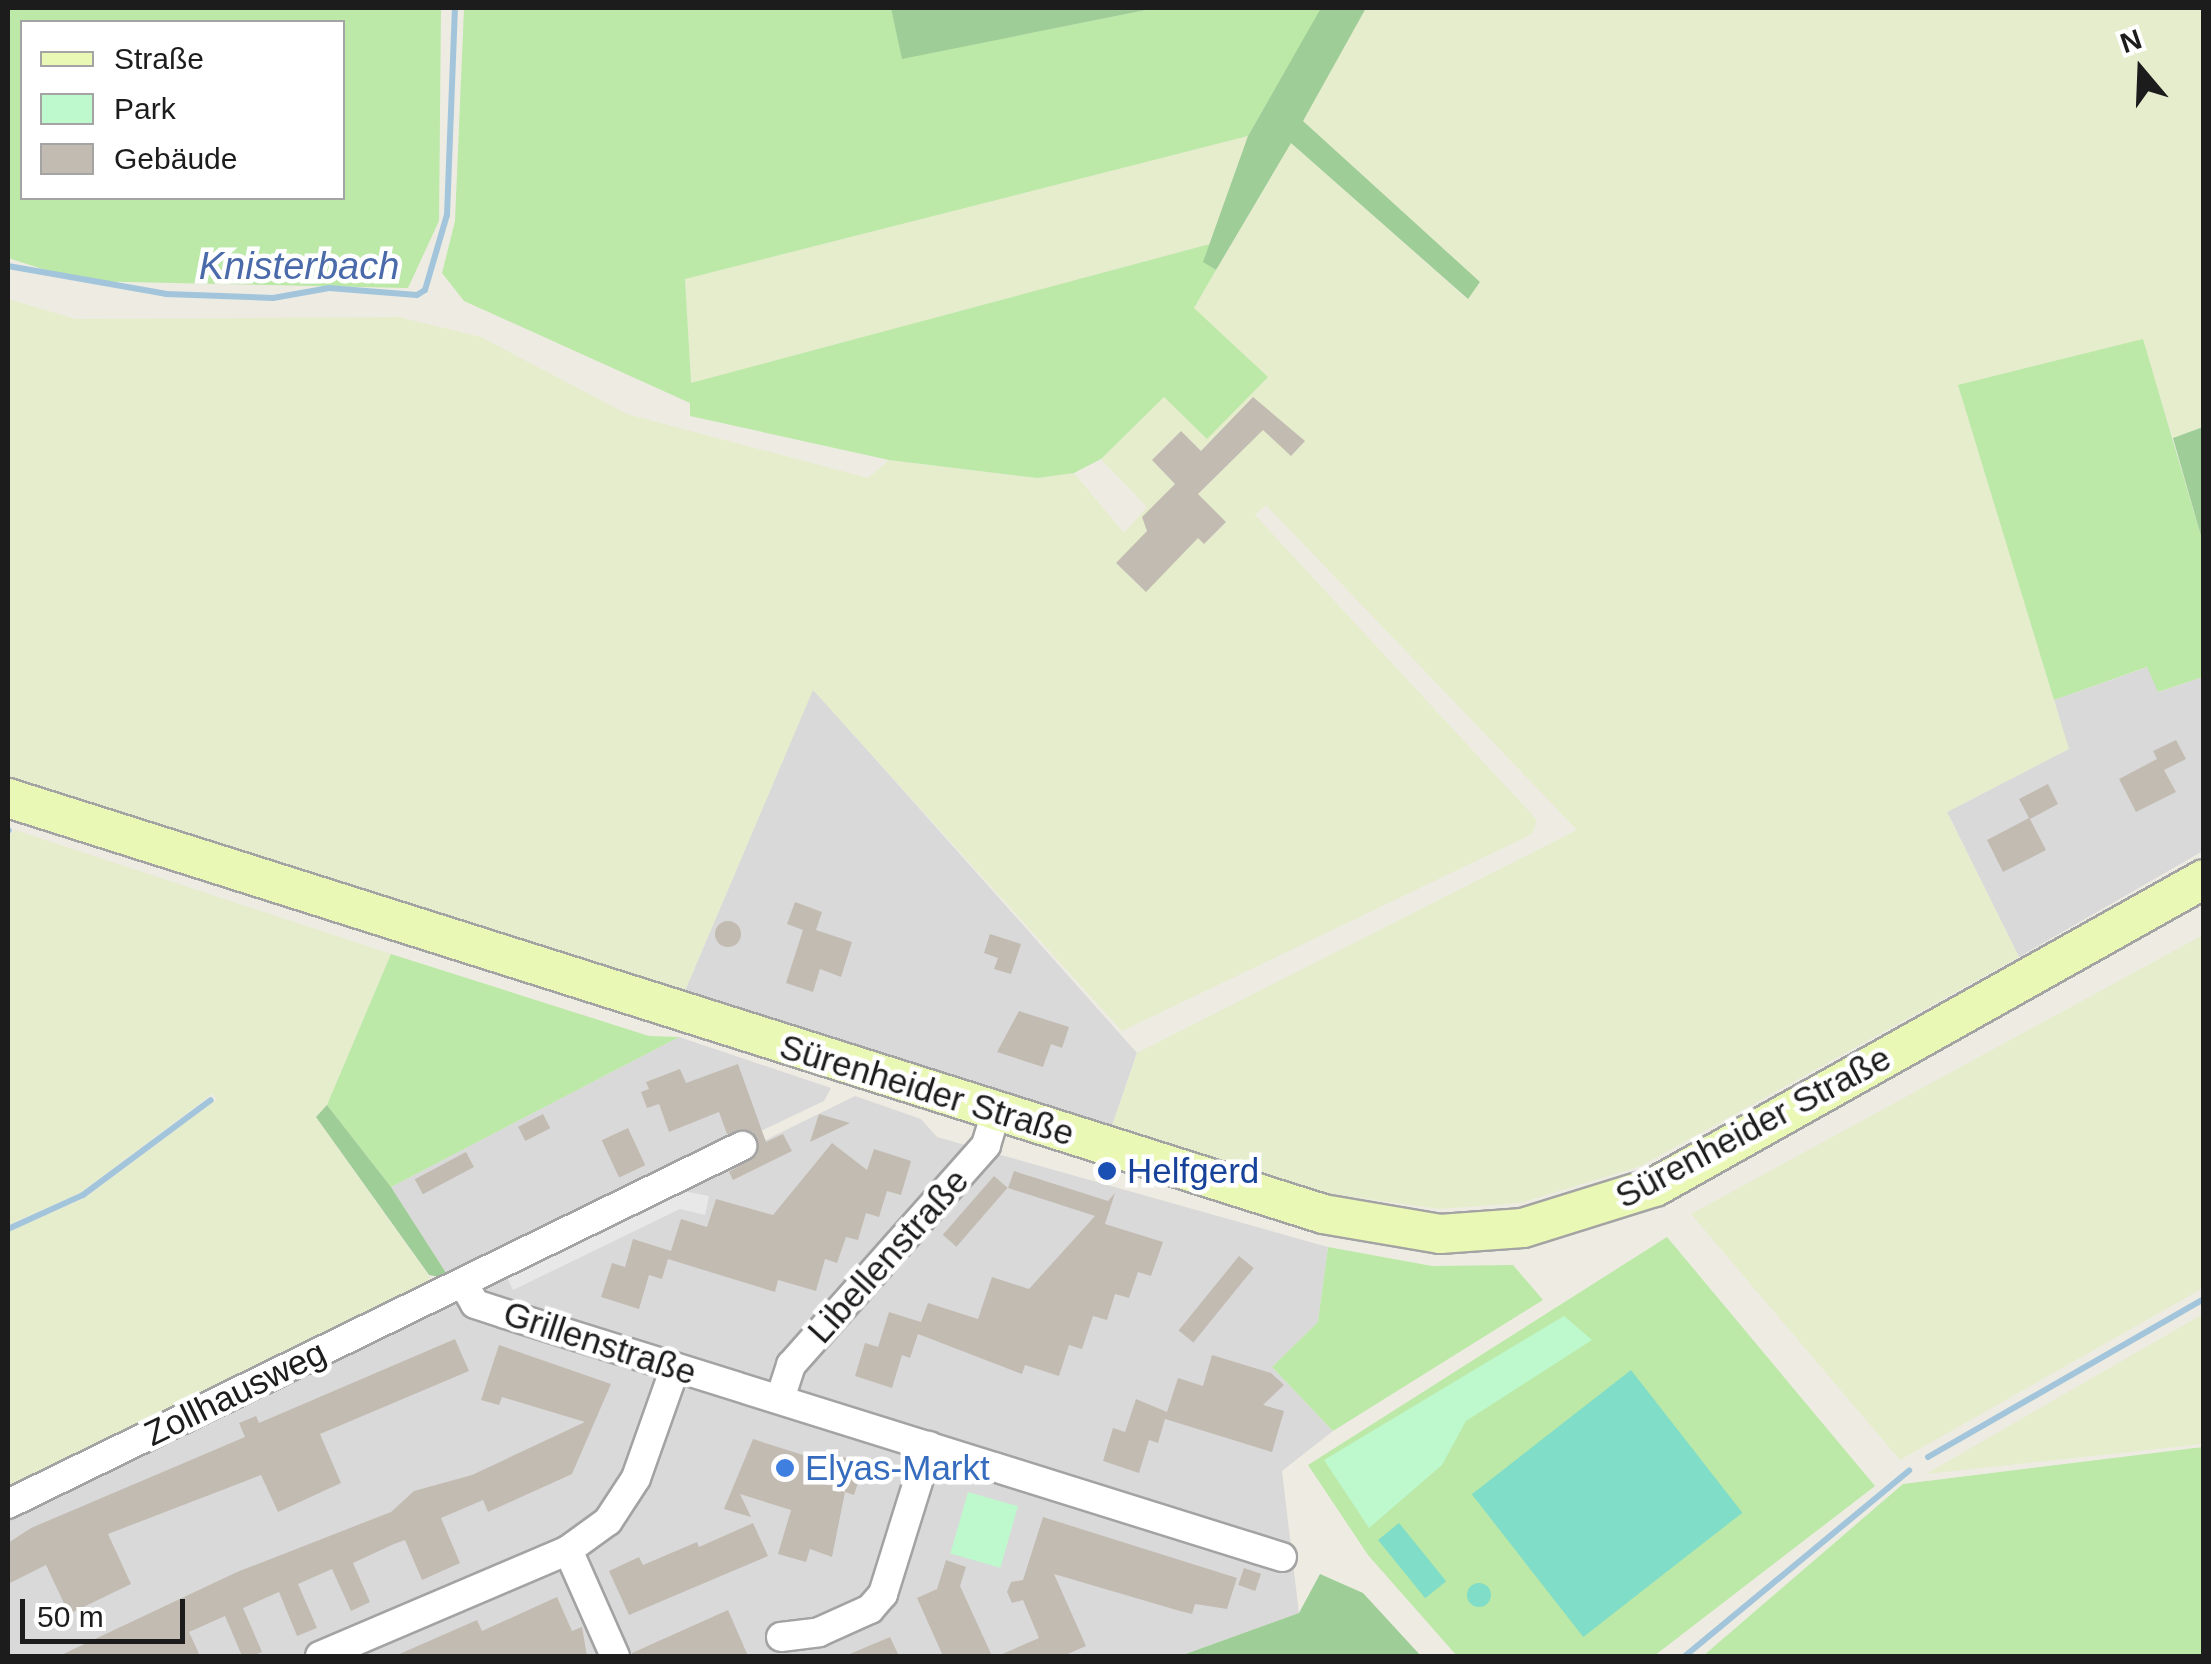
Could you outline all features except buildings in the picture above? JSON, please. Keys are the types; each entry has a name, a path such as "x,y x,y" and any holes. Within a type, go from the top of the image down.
{"main road":[{"name":"Sürenheider Straße","path":"8,798 996,1113 1385,1228 1440,1234 1523,1228 1655,1187 2204,879"}],"street":[{"name":"Libellenstraße","path":"780,1399 790,1365 986,1145 996,1113"},
{"name":"Grillenstraße","path":"742,1146 464,1284 475,1304 1282,1557"},
{"name":"Zollhausweg","path":"8,1504 464,1284"},
{"path":"320,1656 376,1645 568,1550 608,1521 636,1478 675,1368"},
{"path":"781,1637 820,1632 870,1609 882,1594 929,1446"},
{"path":"568,1550 614,1656"}],"shaded area":[{"path":"2148,667 2159,692 2203,677 2203,851 2019,957 1947,812 2068,749 2054,700"},
{"path":"813,689 1137,1053 1111,1129 684,993"},
{"path":"679,1037 831,1088 824,1101 450,1279 391,1187"},
{"path":"855,1096 921,1119 937,1137 1328,1247 1318,1322 1272,1367 1333,1431 1282,1471 1299,1613 1180,1656 8,1656 8,1517 442,1309 488,1277"},
{"path":"673,1189 709,1196 705,1215 680,1209 513,1290 504,1271"},
{"path":"1631,1370 1742,1513 1583,1637 1472,1494"},
{"path":"1399,1523 1446,1581 1425,1598 1378,1540"},
{"path":"1479,1583 1488,1586 1488,1604 1479,1607 1470,1604 1467,1595 1470,1586"}],"green space":[{"path":"8,8 441,8 439,221 408,288 80,281 8,258"},
{"path":"464,8 891,8 903,58 1156,8 1322,8 1248,136 685,279 691,383 1210,244 1204,262 1216,270 1194,308 1268,377 1207,439 1164,397 1101,459 1074,473 1037,478 889,460 690,416 690,403 464,301 442,273 455,221"},
{"path":"891,8 1156,8 902,59"},
{"path":"1321,8 1366,8 1303,121 1480,282 1468,299 1291,143 1216,270 1203,262 1248,136"},
{"path":"1366,8 2203,8 2203,427 2173,438 2142,340 1959,386 2069,749 1947,812 2019,957 1641,1166 1520,1203 1440,1209 1325,1193 1111,1129 1137,1053 1577,830 1266,505 1255,515 1537,820 1532,834 1122,1031 813,690 684,993 8,776 8,299 76,319 399,317 481,337 627,414 868,478 889,460 1036,478 1074,473 1124,533 1147,507 1101,459 1164,397 1206,438 1194,308 1291,142 1467,299 1480,283 1302,121"},
{"path":"1248,136 1210,244 690,384 685,278"},
{"path":"2143,339 2203,543 2203,677 2158,692 2147,667 2054,700 1958,385"},
{"path":"2204,427 2203,543 2173,438"},
{"path":"15,830 391,954 327,1105 316,1117 435,1285 8,1490 8,1232 85,1198 217,1099 212,1094 80,1193 8,1225 8,837"},
{"path":"2203,935 2203,1288 1900,1460 1691,1214"},
{"path":"391,954 649,1036 679,1037 391,1187 327,1105"},
{"path":"327,1105 391,1187 450,1279 429,1275 316,1117"},
{"path":"1667,1237 1875,1486 1654,1656 1457,1656 1368,1555 1308,1465"},
{"path":"1328,1247 1432,1266 1513,1265 1543,1300 1333,1431 1272,1367 1318,1322"},
{"path":"2203,1314 2203,1444 1926,1474"},
{"path":"1564,1316 1592,1340 1466,1421 1442,1465 1369,1528 1324,1460"},
{"path":"2203,1447 2203,1656 1703,1656 1903,1484"},
{"path":"968,1492 1018,1506 1000,1568 950,1554"},
{"path":"1320,1574 1363,1593 1421,1656 1180,1656 1299,1613"}],"waterway":[{"name":"Knisterbach","path":"8,266 166,294 273,298 329,288 417,295 425,290 447,215 455,8"},
{"path":"8,1229 83,1195 211,1100"},
{"path":"1928,1457 2204,1299"},
{"path":"1685,1656 1909,1471"}],"place":[{"name":"Helfgerd","path":"1107,1171"},
{"name":"Elyas-Markt","path":"785,1468"}]}
